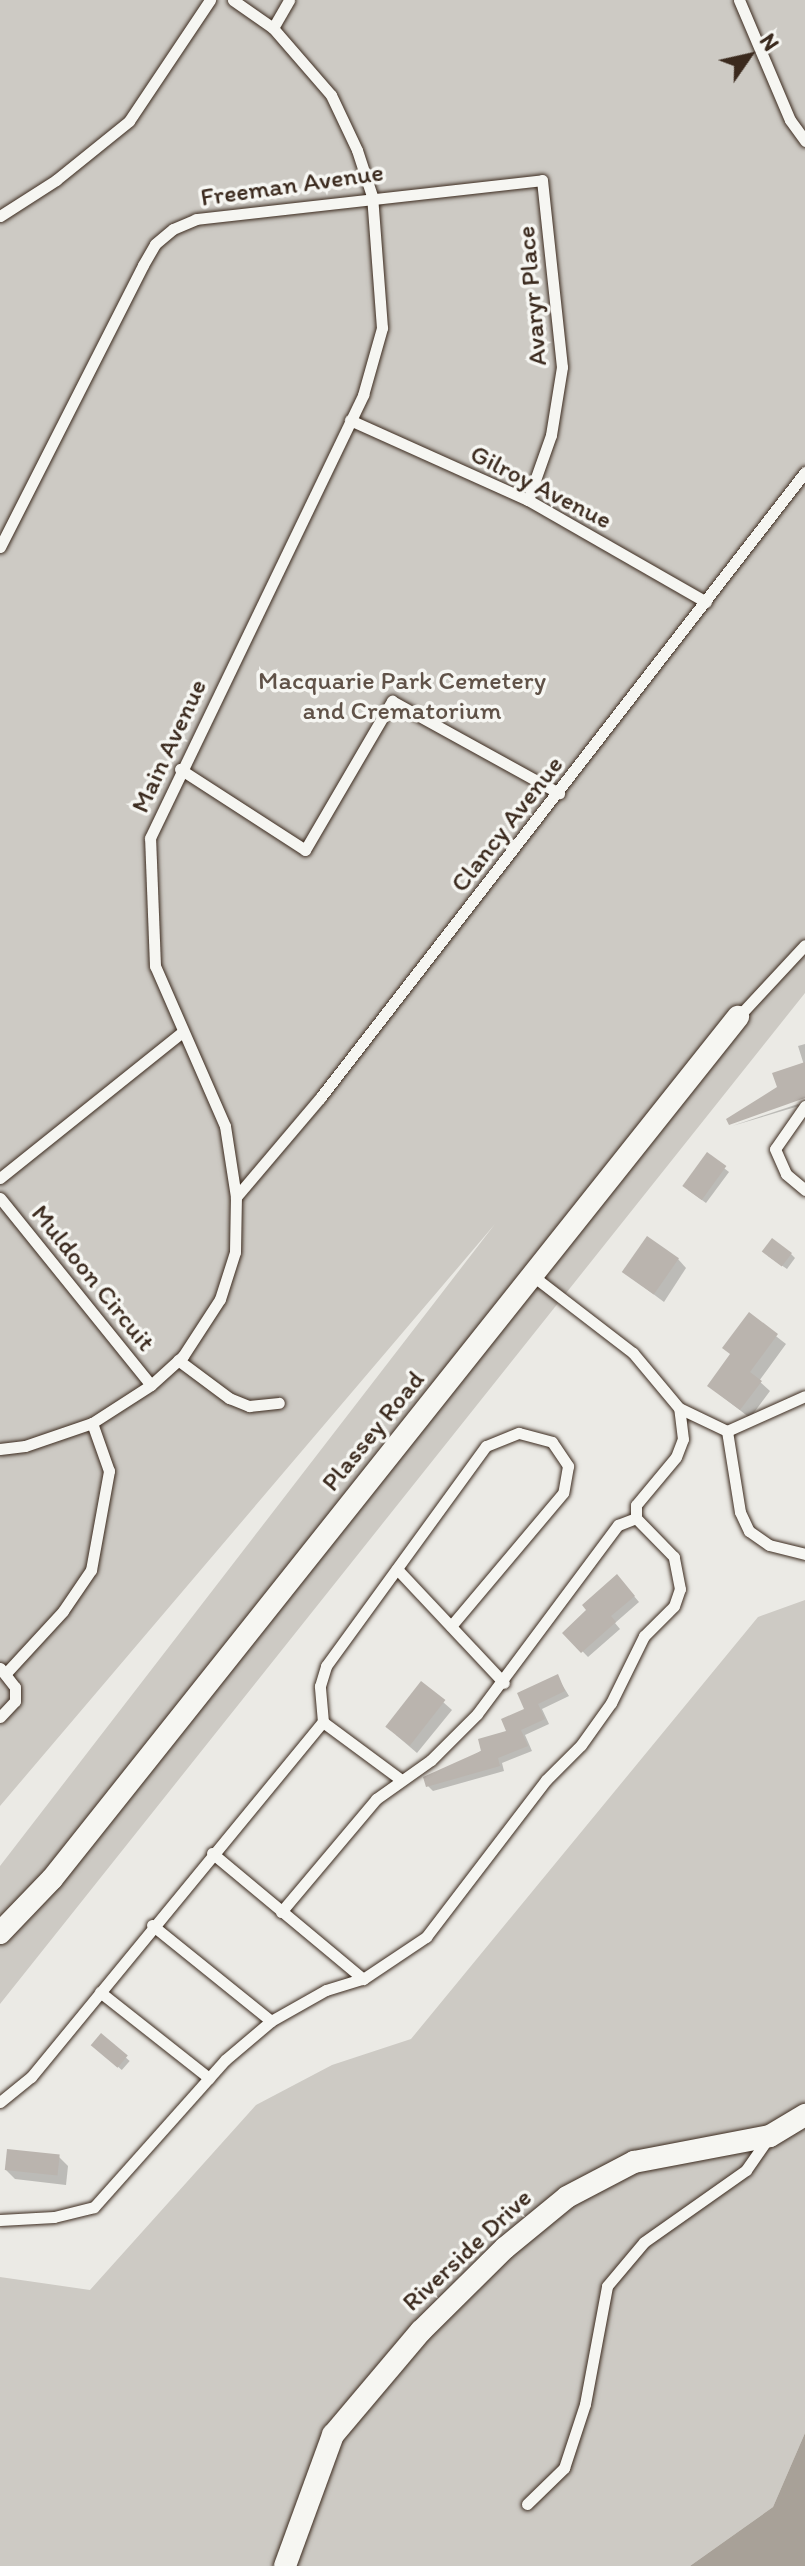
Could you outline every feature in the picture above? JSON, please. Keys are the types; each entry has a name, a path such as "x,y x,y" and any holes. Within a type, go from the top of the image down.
{"street":[{"name":"Plassey Road","path":"0,1933 52,1879 738,1017"},
{"name":"Riverside Drive","path":"285,2566 333,2435 421,2331 505,2248 567,2197 634,2162 770,2136 805,2115"}],"lane":[{"path":"0,216 56,180 129,121 210,0"},
{"name":"Main Avenue","path":"0,1449 25,1446 92,1423 151,1385 178,1360 220,1299 235,1252 236,1197 225,1126 181,1033 155,966 149,890 150,838 180,769 350,420 382,328 372,196 331,95 273,28 233,0"},
{"path":"273,28 289,0"},
{"path":"739,0 790,120 805,141"},
{"name":"Freeman Avenue","path":"0,547 155,244 196,219 372,196 542,180"},
{"name":"Avaryr Place","path":"528,500 551,435 562,367 542,180"},
{"name":"Gilroy Avenue","path":"350,420 528,500 706,602"},
{"name":"Clancy Avenue","path":"236,1197 559,793 805,472"},
{"path":"180,769 305,850 392,701 559,793"},
{"name":"Plassey Road","path":"738,1017 805,945"},
{"path":"0,1178 181,1033"},
{"path":"805,1106 775,1149 786,1174 805,1190"},
{"name":"Muldoon Circuit","path":"0,1198 151,1385"},
{"path":"533,1276 625,1345 679,1408 727,1431 805,1396"},
{"path":"178,1360 239,1402 279,1403"},
{"path":"0,2220 54,2217 94,2207 209,2078 271,2021 326,1990 363,1979 415,1947 447,1915 546,1780 581,1745 611,1703 644,1636 674,1606 680,1589 674,1557 636,1518 636,1505 676,1457 683,1439 679,1408"},
{"path":"0,1717 15,1701 15,1687 4,1670 63,1611 91,1570 109,1471 92,1423"},
{"path":"727,1431 740,1512 749,1531 769,1545 805,1554"},
{"path":"0,2102 23,2086 152,1925 323,1722 320,1686 326,1666 486,1446 519,1433 552,1442 568,1466 563,1493 451,1626"},
{"path":"281,1912 376,1799 400,1779 431,1760 504,1683 618,1525 636,1518"},
{"path":"397,1569 504,1683"},
{"path":"323,1722 400,1779"},
{"path":"212,1853 363,1979"},
{"path":"152,1925 271,2021"},
{"path":"100,1992 209,2078"},
{"path":"527,2504 564,2468 585,2404 607,2286 644,2242 746,2170 770,2136"}],"green space":[{"name":"Macquarie Park Cemetery and Crematorium","path":"0,0 805,0 805,993 0,2004 0,1866 495,1224 0,1806"},
{"path":"805,1600 805,2433 773,2507 690,2566 0,2566 0,2277 90,2290 256,2105 332,2065 411,2039 758,1617"}],"shaded area":[{"path":"805,2433 805,2566 690,2566 773,2507"}],"building":[{"path":"805,1062 805,1098 729,1125 726,1119 777,1087 772,1073"},
{"path":"707,1152 726,1166 702,1200 682,1186"},
{"path":"647,1236 679,1258 654,1294 622,1272"},
{"path":"772,1238 792,1253 782,1267 762,1252"},
{"path":"749,1312 778,1334 750,1372 762,1381 740,1410 707,1386 730,1354 722,1348"},
{"path":"617,1574 635,1596 611,1616 616,1622 581,1653 562,1633 586,1610 582,1605"},
{"path":"558,1674 565,1691 538,1704 545,1719 521,1730 528,1746 498,1758 500,1766 426,1787 423,1777 481,1751 478,1739 506,1731 501,1719 524,1709 517,1693"},
{"path":"421,1681 445,1700 410,1746 385,1727"},
{"path":"101,2033 128,2055 118,2068 91,2045"},
{"path":"7,2149 60,2155 58,2175 5,2170"}]}
